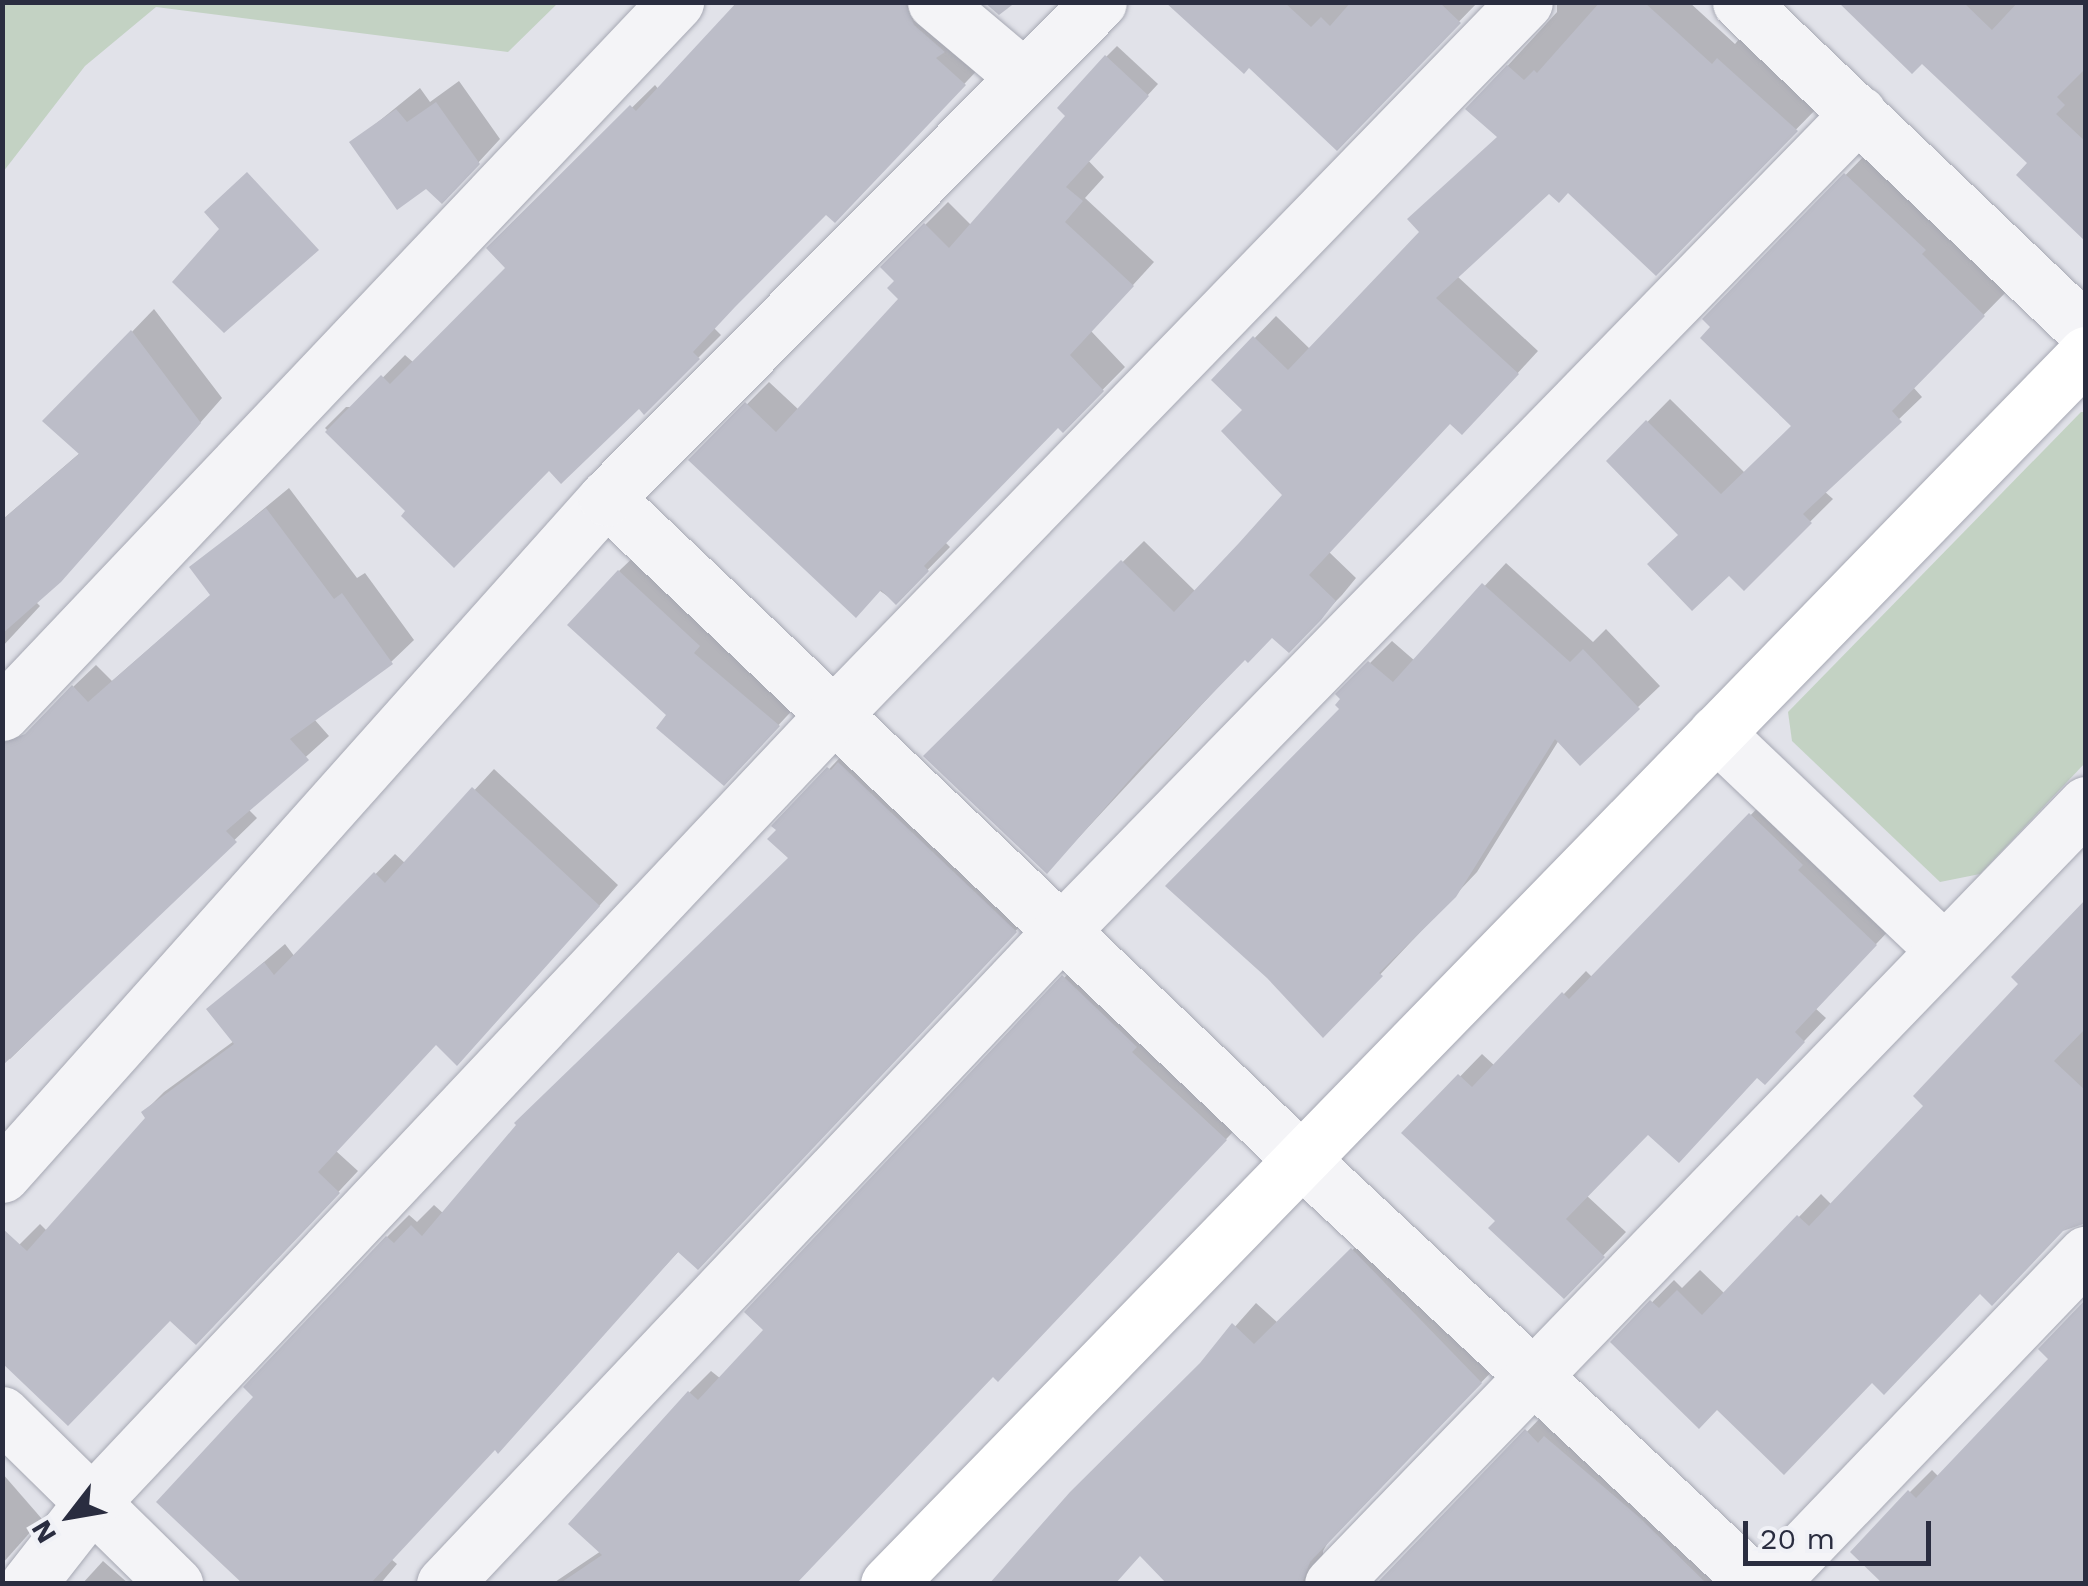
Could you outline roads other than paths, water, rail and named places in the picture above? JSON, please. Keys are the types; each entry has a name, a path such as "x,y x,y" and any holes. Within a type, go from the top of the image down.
{"street":[{"path":"2,714 676,2"},
{"path":"935,2 1024,77"},
{"path":"2,1175 606,498 1098,2"},
{"path":"28,1584 92,1502 834,714 1525,2"},
{"path":"1740,2 2086,332"},
{"path":"444,1584 1062,930 1859,113"},
{"path":"888,1584 2086,354"},
{"path":"606,498 1302,1160 1756,1584"},
{"path":"1716,733 1944,950"},
{"path":"1332,1584 2086,804"},
{"path":"1769,1584 2086,1253"},
{"path":"2,1414 175,1584"}]}
